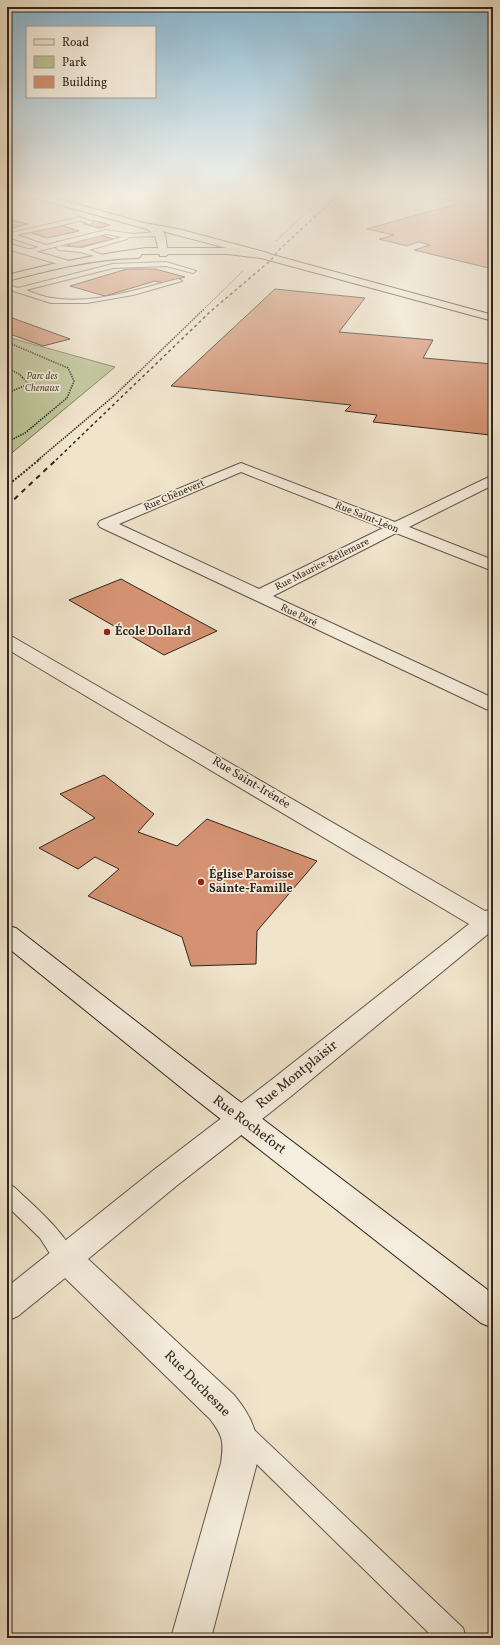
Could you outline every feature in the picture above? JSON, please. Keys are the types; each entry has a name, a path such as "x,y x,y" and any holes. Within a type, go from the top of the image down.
{"main road":[{"path":"7,278 35,271"},
{"path":"319,271 493,318"}],"street":[{"name":"Rue Chênevert","path":"106,524 241,467"},
{"name":"Rue Saint-Léon","path":"241,467 493,566"},
{"name":"Rue Maurice-Bellemare","path":"259,596 493,480"},
{"name":"Rue Paré","path":"106,524 493,705"},
{"name":"Rue Saint-Irénée","path":"7,641 87,686 490,922"},
{"name":"Rue Montplaisir","path":"7,1306 490,922"},
{"name":"Rue Rochefort","path":"7,934 242,1119 493,1313"},
{"name":"Rue Duchesne","path":"66,1259 222,1407 238,1430 241,1445 239,1463 191,1638"}],"lane":[{"path":"18,290 90,271"},
{"path":"7,287 56,302 86,301 116,298 178,281"},
{"path":"7,1193 48,1232 66,1259"},
{"path":"238,1430 453,1638"}],"path":[{"path":"7,486 115,395 245,271"},
{"path":"7,342 68,368 74,380 67,398 25,433 7,442"},
{"path":"7,368 15,370 23,376 29,384 7,393"}],"green space":[{"name":"Parc des Chenaux","path":"7,337 115,367 7,457"}],"building":[{"path":"121,271 162,271 185,277 163,283 155,281 105,296 70,286"},
{"path":"275,289 365,298 339,332 433,340 423,358 493,364 493,425 490,435 373,422 377,415 345,411 351,405 171,386"},
{"path":"7,316 70,339 43,346 7,333"},
{"path":"121,579 217,631 164,655 69,600"},
{"name":"Église Paroisse Sainte-Famille","path":"104,775 154,814 138,832 177,846 207,819 317,861 257,931 256,964 191,966 182,937 88,896 119,869 95,857 78,869 39,848 95,818 60,794"}],"railway":[{"path":"56,460 211,311 258,271"},
{"path":"7,506 57,459"}],"place":[{"name":"École Dollard","path":"107,632"},
{"name":"Église Paroisse Sainte-Famille","path":"201,882"}]}
